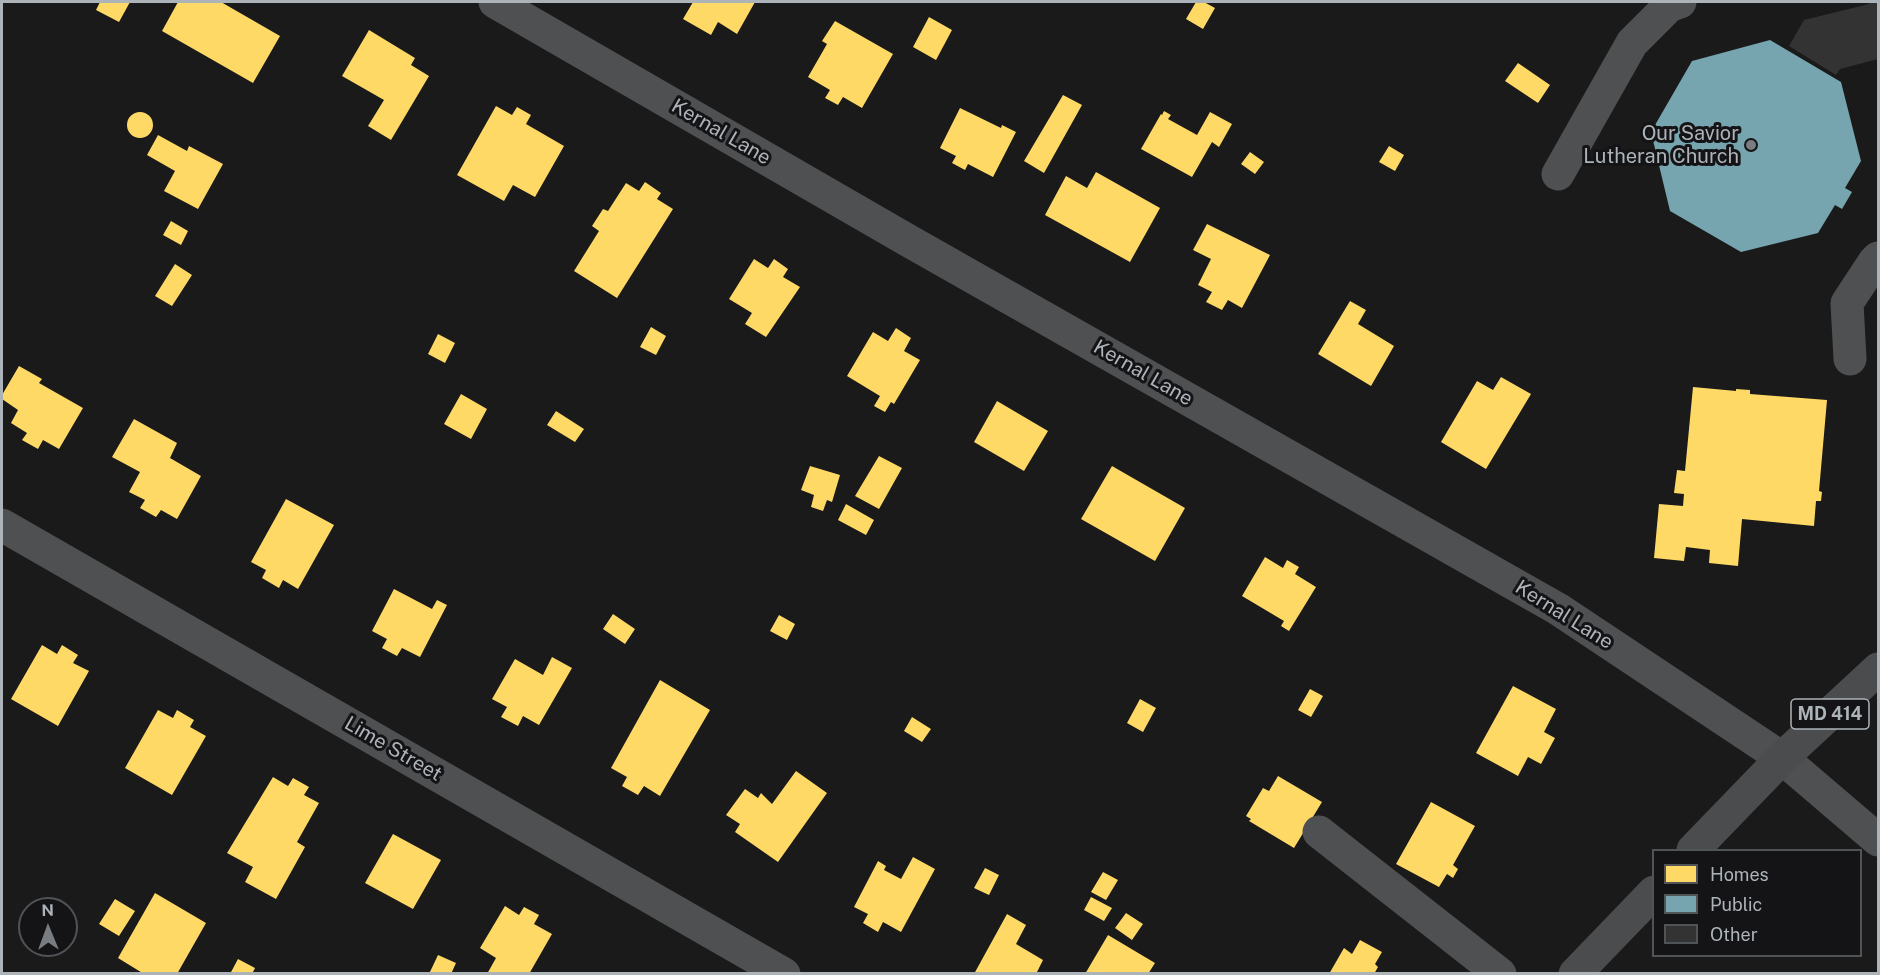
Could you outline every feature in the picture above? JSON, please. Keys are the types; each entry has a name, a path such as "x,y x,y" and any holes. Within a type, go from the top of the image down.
{"main road":[{"name":"MD 414","path":"1695,849 1782,758 1878,669"},
{"path":"1575,974 1652,893"}],"street":[{"name":"Kernal Lane","path":"495,2 1558,609 1782,758 1878,840"},
{"path":"1558,174 1632,43 1670,6 1680,2"},
{"path":"1850,359 1847,303 1878,258"},
{"name":"Lime Street","path":"2,525 784,974"},
{"path":"1319,832 1500,974"}],"building: Homes":[{"path":"100,2 130,2 119,22 96,10"},
{"path":"178,2 221,2 280,36 253,83 162,31"},
{"path":"693,2 755,2 737,34 718,22 711,35 683,19"},
{"path":"1196,2 1204,2 1215,8 1203,29 1186,19"},
{"path":"929,17 952,30 936,60 913,47"},
{"path":"835,21 893,54 862,108 843,97 838,105 825,98 830,90 808,77 827,44 822,41"},
{"path":"369,30 415,58 411,65 429,76 391,140 368,126 384,100 342,76"},
{"path":"1518,63 1550,85 1538,103 1505,81"},
{"path":"1063,95 1082,105 1044,173 1024,161"},
{"path":"496,106 512,115 517,107 531,115 526,124 564,146 535,197 513,185 504,201 457,175"},
{"path":"960,108 1001,128 1002,125 1016,132 993,177 968,164 965,170 952,163 956,156 940,148"},
{"path":"1164,111 1171,115 1168,119 1197,135 1210,112 1232,124 1219,147 1212,142 1192,177 1141,149"},
{"path":"140,112 149,116 153,125 149,134 140,138 131,134 127,125 131,116"},
{"path":"158,135 187,151 189,146 223,164 198,209 164,191 175,171 147,155"},
{"path":"1389,146 1404,155 1395,171 1379,162"},
{"path":"1250,152 1264,162 1255,174 1241,164"},
{"path":"1096,172 1160,208 1130,262 1045,215 1066,176 1087,188"},
{"path":"645,182 661,193 657,199 673,209 617,298 574,271 599,231 592,226 603,209 608,211 626,183 639,191"},
{"path":"171,221 188,231 181,245 163,235"},
{"path":"1207,224 1270,255 1242,308 1228,300 1222,310 1206,302 1212,292 1198,285 1211,259 1193,250"},
{"path":"754,259 768,268 774,259 788,269 783,277 800,287 766,337 745,324 752,313 729,299"},
{"path":"175,264 192,275 172,306 155,296"},
{"path":"1350,301 1366,310 1358,324 1394,346 1371,386 1318,354"},
{"path":"651,327 666,336 656,355 640,347"},
{"path":"896,328 911,338 904,351 920,360 894,404 891,402 885,412 874,406 880,396 847,376 873,332 888,341"},
{"path":"438,334 455,343 445,363 428,354"},
{"path":"19,366 42,379 39,383 83,408 59,449 43,440 38,449 22,440 27,433 11,423 18,410 2,399 2,395"},
{"path":"1501,377 1531,394 1486,469 1441,442 1477,381 1493,390"},
{"path":"1693,387 1750,390 1750,394 1827,400 1819,491 1822,492 1821,501 1816,501 1814,526 1742,519 1738,566 1709,563 1710,550 1686,547 1684,561 1654,558 1659,504 1683,506 1684,494 1674,493 1677,470 1685,471"},
{"path":"461,394 487,409 471,439 444,424"},
{"path":"997,401 1048,431 1024,471 974,442"},
{"path":"556,411 584,429 575,442 547,425"},
{"path":"134,419 177,443 170,458 201,476 177,519 161,510 156,517 140,508 145,500 129,492 140,472 112,457"},
{"path":"879,456 902,468 879,509 855,496"},
{"path":"810,466 840,475 832,502 827,500 823,511 811,507 814,495 801,490"},
{"path":"1112,466 1185,508 1155,561 1081,519"},
{"path":"286,499 334,525 298,589 283,580 279,588 262,578 266,570 251,562"},
{"path":"846,504 874,520 866,535 838,520"},
{"path":"1265,557 1283,568 1287,560 1299,567 1295,574 1316,587 1289,631 1281,626 1284,621 1242,596"},
{"path":"394,589 432,609 437,600 447,605 420,657 402,648 397,656 382,648 387,639 372,631"},
{"path":"613,614 635,629 625,644 603,629"},
{"path":"779,615 795,624 787,640 770,631"},
{"path":"42,645 57,654 62,645 78,655 73,663 89,671 58,726 11,699"},
{"path":"552,657 572,668 539,725 523,716 518,726 501,717 507,707 492,699 515,659 543,675"},
{"path":"660,680 710,710 660,796 644,786 638,795 622,786 627,777 611,768"},
{"path":"1513,686 1556,709 1544,732 1555,738 1541,764 1528,757 1518,776 1476,753"},
{"path":"1310,689 1323,696 1311,717 1298,710"},
{"path":"1140,699 1156,708 1143,732 1127,723"},
{"path":"158,710 173,718 177,710 194,720 190,727 206,736 172,795 125,768"},
{"path":"912,717 931,729 922,742 904,731"},
{"path":"796,771 827,793 778,862 735,832 740,824 726,815 745,789 758,798 761,793 772,804"},
{"path":"1278,776 1322,802 1294,848 1249,821 1251,819 1246,816 1263,788 1269,791"},
{"path":"273,777 288,786 293,778 309,787 304,795 319,803 297,842 305,847 276,899 245,882 253,867 227,853"},
{"path":"1431,802 1475,826 1453,865 1458,869 1453,878 1447,874 1439,887 1396,864"},
{"path":"393,834 441,860 413,909 365,883"},
{"path":"913,857 935,869 901,932 883,922 878,932 863,923 868,914 854,907 878,861 886,866 884,870 901,879"},
{"path":"985,868 999,875 989,895 974,888"},
{"path":"1103,872 1118,880 1106,900 1091,892"},
{"path":"155,893 206,923 177,974 144,974 118,958"},
{"path":"1091,897 1112,908 1104,921 1084,910"},
{"path":"115,899 135,911 119,936 99,924"},
{"path":"505,906 519,915 524,907 539,915 534,924 552,934 529,974 487,974 496,958 480,948"},
{"path":"1126,913 1143,924 1132,940 1115,928"},
{"path":"1007,914 1026,925 1016,944 1043,960 1036,974 974,974"},
{"path":"1108,935 1155,963 1148,974 1085,974"},
{"path":"1360,940 1382,952 1375,964 1378,967 1374,974 1329,974 1344,948 1352,954"},
{"path":"438,955 456,963 451,974 429,974"},
{"path":"238,959 255,968 252,974 230,974"}],"building: Public":[{"path":"1770,40 1841,82 1861,161 1845,188 1852,192 1842,209 1835,205 1818,233 1741,252 1670,211 1651,132 1692,61"}],"building: Other":[{"path":"1869,2 1878,2 1878,59 1840,69 1836,75 1789,46 1804,20 1869,4"}],"place":[{"name":"Our Savior Lutheran Church","path":"1751,145"}]}
